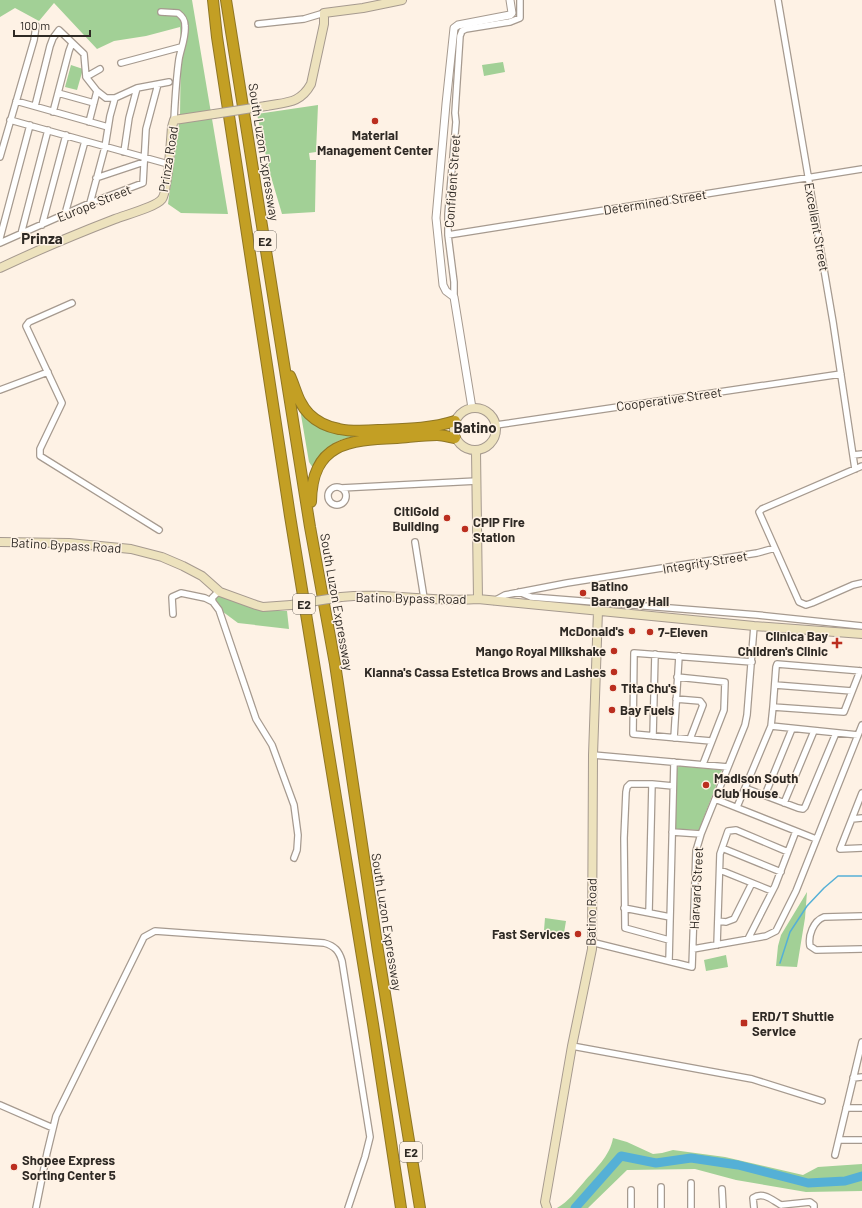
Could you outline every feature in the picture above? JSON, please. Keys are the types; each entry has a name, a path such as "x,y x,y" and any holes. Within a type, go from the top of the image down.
{"highway":[{"name":"E2","path":"213,0 218,44 290,516 373,1024 401,1208"},
{"name":"South Luzon Expressway","path":"226,0 310,527 335,664 378,951 420,1208"},
{"path":"284,361 302,405 318,421 329,426 355,431 438,426 455,422"},
{"path":"310,527 311,489 315,473 324,458 334,449 347,443 373,438 438,435 455,438"}],"main road":[{"path":"324,13 363,8 402,0"},
{"name":"Prinza Road","path":"0,268 33,252 155,204 164,194 174,120 266,106 296,100 301,97 311,84 324,24 324,13"},
{"path":"472,408 484,410 494,419 496,424 496,434 492,442 485,448 476,451 464,448 455,438 453,427 461,412 472,408"},
{"path":"476,451 478,599"},
{"name":"Batino Bypass Road","path":"0,542 69,543 131,549 162,557 183,566 202,576 220,592 263,607 291,605 341,597 374,595 461,601 478,599 754,626 862,634"},
{"name":"Batino Road","path":"547,1208 545,1202 572,1046 592,949 593,755 598,611"}],"street":[{"path":"454,297 446,291 443,285 436,224 453,30 458,24 510,15 512,13 510,0"},
{"name":"Confident Street","path":"472,408 454,297 454,282 448,235 448,214 462,31 466,28 516,20 520,18 520,0"},
{"name":"Excellent Street","path":"778,0 841,374 855,469"},
{"path":"161,12 178,13 184,20 185,30 176,81 174,120"},
{"path":"258,24 304,19 324,13"},
{"path":"0,157 34,40 36,26"},
{"path":"35,106 50,46 53,38 59,30 84,54 86,77 97,91 106,98 115,98 138,88 169,82"},
{"path":"53,112 69,50 72,44"},
{"path":"121,63 181,47"},
{"path":"86,77 100,70"},
{"path":"144,160 146,129 158,84"},
{"path":"124,152 129,118 138,88"},
{"path":"89,122 97,91"},
{"path":"58,93 94,103"},
{"path":"90,202 105,147 115,98"},
{"path":"16,101 108,127"},
{"path":"10,120 124,152 144,160 168,164"},
{"path":"0,238 30,125"},
{"path":"21,234 48,130"},
{"path":"42,224 66,135"},
{"path":"65,214 85,141"},
{"path":"96,178 144,160"},
{"name":"Europe Street","path":"0,243 90,202 143,183 144,160"},
{"name":"Determined Street","path":"448,235 862,169"},
{"path":"72,303 29,322 26,326 62,403 40,450 40,456 160,530"},
{"path":"0,390 48,372"},
{"name":"Cooperative Street","path":"496,424 841,374"},
{"path":"853,455 862,454"},
{"path":"862,466 762,509 759,512 799,602 806,605 853,585 862,583"},
{"path":"341,488 477,481"},
{"path":"415,542 424,598"},
{"name":"Integrity Street","path":"494,601 505,595 519,592 757,553 775,548"},
{"path":"213,602 212,598 220,592"},
{"path":"519,592 531,597 758,615 862,626"},
{"path":"173,614 172,597 182,593 205,598 213,602 219,610 256,719 272,745 294,805 298,835 297,850 294,858"},
{"name":"Harvard Street","path":"669,961 692,967 696,851 701,834 745,725 752,662 754,626"},
{"path":"711,741 633,734 634,653 752,662"},
{"path":"653,736 655,654"},
{"path":"674,738 678,656"},
{"path":"737,807 771,726 777,664 861,671 844,712 773,707"},
{"path":"677,677 725,682 724,710 702,764"},
{"path":"775,685 852,692"},
{"path":"676,699 700,701 703,705 690,739"},
{"path":"693,950 766,936 773,934 776,931 796,891 862,725"},
{"path":"771,726 858,735"},
{"path":"765,795 792,729"},
{"path":"784,803 814,731"},
{"path":"746,788 803,809 806,807 836,733"},
{"path":"593,755 728,767"},
{"path":"591,942 669,961 672,786 674,762"},
{"path":"669,940 624,928 626,792 627,787 630,784 672,786"},
{"path":"649,912 652,784"},
{"path":"862,793 840,849 862,848"},
{"path":"715,799 816,839"},
{"path":"852,819 862,818"},
{"path":"717,945 720,854 728,831 736,830 788,852"},
{"path":"748,939 781,872 796,831"},
{"path":"672,832 701,834"},
{"path":"722,848 781,872"},
{"path":"720,870 772,891"},
{"path":"718,921 726,922 734,919 752,883"},
{"path":"624,908 670,917"},
{"path":"862,916 824,917 817,921 810,936 810,946 813,949 862,948"},
{"path":"36,1208 56,1116 144,937 155,931 324,943 332,946 339,952 342,961 370,1137 348,1208"},
{"path":"835,1155 862,1045"},
{"path":"572,1046 752,1079 822,1101"},
{"path":"854,1078 862,1077"},
{"path":"0,1105 53,1128"},
{"path":"846,1108 862,1108"},
{"path":"839,1140 862,1140"},
{"path":"691,1183 691,1208"},
{"path":"660,1187 660,1208"},
{"path":"722,1189 722,1208"},
{"path":"631,1190 631,1208"},
{"path":"754,1208 753,1198 756,1196 767,1196 781,1207 810,1202 814,1208"}],"green space":[{"path":"0,0 192,0 228,214 181,213 168,204 180,116 180,27 146,36 114,41 97,49 54,3 39,21 15,8 0,17"},
{"path":"503,62 505,72 484,76 482,65"},
{"path":"71,65 83,69 77,90 65,87"},
{"path":"318,105 316,152 309,153 310,160 316,160 315,212 282,214 269,170 257,114"},
{"path":"300,409 351,434 354,437 346,438 334,443 325,451 313,468 309,462"},
{"path":"218,590 259,610 287,611 289,629 238,623 207,600"},
{"path":"679,766 722,770 699,830 675,829 676,769"},
{"path":"807,892 805,918 797,967 776,966 778,946 781,935"},
{"path":"545,918 566,921 564,933 544,930"},
{"path":"726,955 728,967 706,971 704,960"},
{"path":"613,1138 627,1142 653,1154 673,1150 725,1157 803,1175 818,1167 862,1164 862,1191 806,1192 736,1180 695,1169 627,1170 588,1208 557,1208 572,1196 602,1162 609,1151"}],"waterway":[{"path":"780,963 790,932 807,906 838,876 862,876"},
{"path":"575,1208 621,1156 656,1163 691,1158 738,1165 808,1183 845,1181 862,1176"}],"place":[{"name":"Material Management Center","path":"375,121"},
{"name":"CitiGold Building","path":"447,518"},
{"name":"CPIP Fire Station","path":"465,529"},
{"name":"Batino Barangay Hall","path":"583,593"},
{"name":"McDonald's","path":"632,631"},
{"name":"7-Eleven","path":"650,632"},
{"name":"Clinica Bay Children's Clinic","path":"837,643"},
{"name":"Mango Royal Milkshake","path":"614,651"},
{"name":"Kianna's Cassa Estetica Brows and Lashes","path":"614,672"},
{"name":"Tita Chu's","path":"613,688"},
{"name":"Bay Fuels","path":"612,710"},
{"name":"Madison South Club House","path":"706,785"},
{"name":"Fast Services","path":"578,934"},
{"name":"ERD/T Shuttle Service","path":"744,1023"},
{"name":"Shopee Express Sorting Center 5","path":"14,1167"}],"district":[{"name":"Prinza","path":"42,238"},
{"name":"Batino","path":"475,427"}]}
